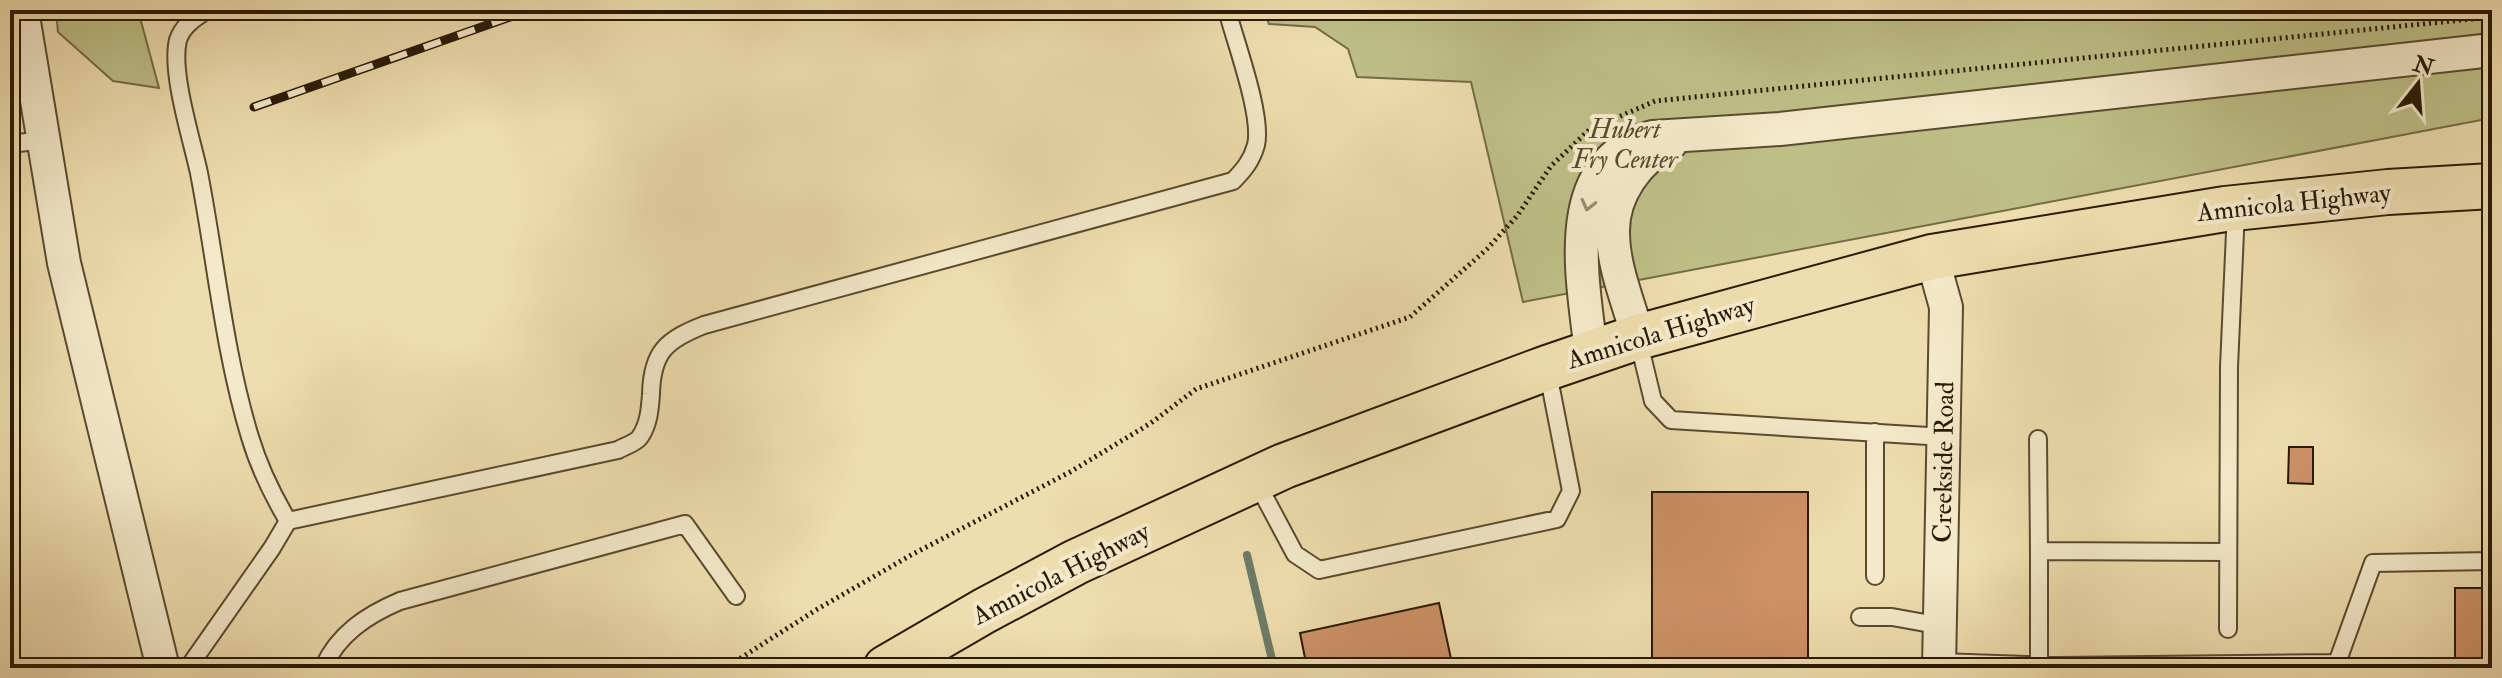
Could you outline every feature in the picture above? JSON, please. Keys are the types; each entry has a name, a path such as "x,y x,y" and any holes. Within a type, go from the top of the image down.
{"main road":[{"name":"Amnicola Highway","path":"886,668 1076,562 1284,466 1638,337 1932,257 2073,232 2236,208 2388,192 2492,186"}],"street":[{"path":"22,10 28,82 44,140 64,263 163,668"},
{"path":"1591,352 1581,236 1591,191 1612,157 1635,142 1653,137 1780,129 2492,50"},
{"path":"1638,337 1615,253 1612,230 1623,191 1633,171 1657,149 1686,137"},
{"name":"Creekside Road","path":"1932,257 1946,307 1939,665"}],"lane":[{"path":"207,10 187,24 178,41 180,89 250,436 267,485 288,521"},
{"path":"188,668 288,521 618,450 639,439 650,413 651,379 657,356 676,336 719,321 1233,181 1249,165 1257,142 1254,107 1227,10"},
{"path":"10,144 44,140"},
{"path":"2228,629 2229,367 2236,208"},
{"path":"1638,337 1653,401 1671,420 1944,437"},
{"path":"1256,479 1295,554 1319,570 1557,519 1571,491 1547,368"},
{"path":"1875,432 1875,576"},
{"path":"2038,439 2039,665"},
{"path":"323,668 338,641 359,623 400,601 685,524 736,596"},
{"path":"2039,551 2226,552"},
{"path":"1939,665 2337,663 2373,563 2492,561"},
{"path":"1860,617 1892,617 1942,626"}],"green space":[{"path":"56,10 138,10 159,88 113,81 58,32"},
{"name":"Hubert Fry Center","path":"1264,10 2492,10 2492,118 1523,302 1471,82 1357,77 1348,49 1315,27 1269,24"}],"building":[{"path":"2289,447 2313,447 2313,484 2288,483"},
{"path":"1652,492 1808,492 1808,668 1652,668"},
{"path":"2455,588 2492,588 2492,668 2455,668"},
{"path":"1439,603 1453,668 1307,668 1300,633"}],"waterway":[{"path":"1247,555 1274,668"}],"railway":[{"path":"254,107 530,10"}]}
